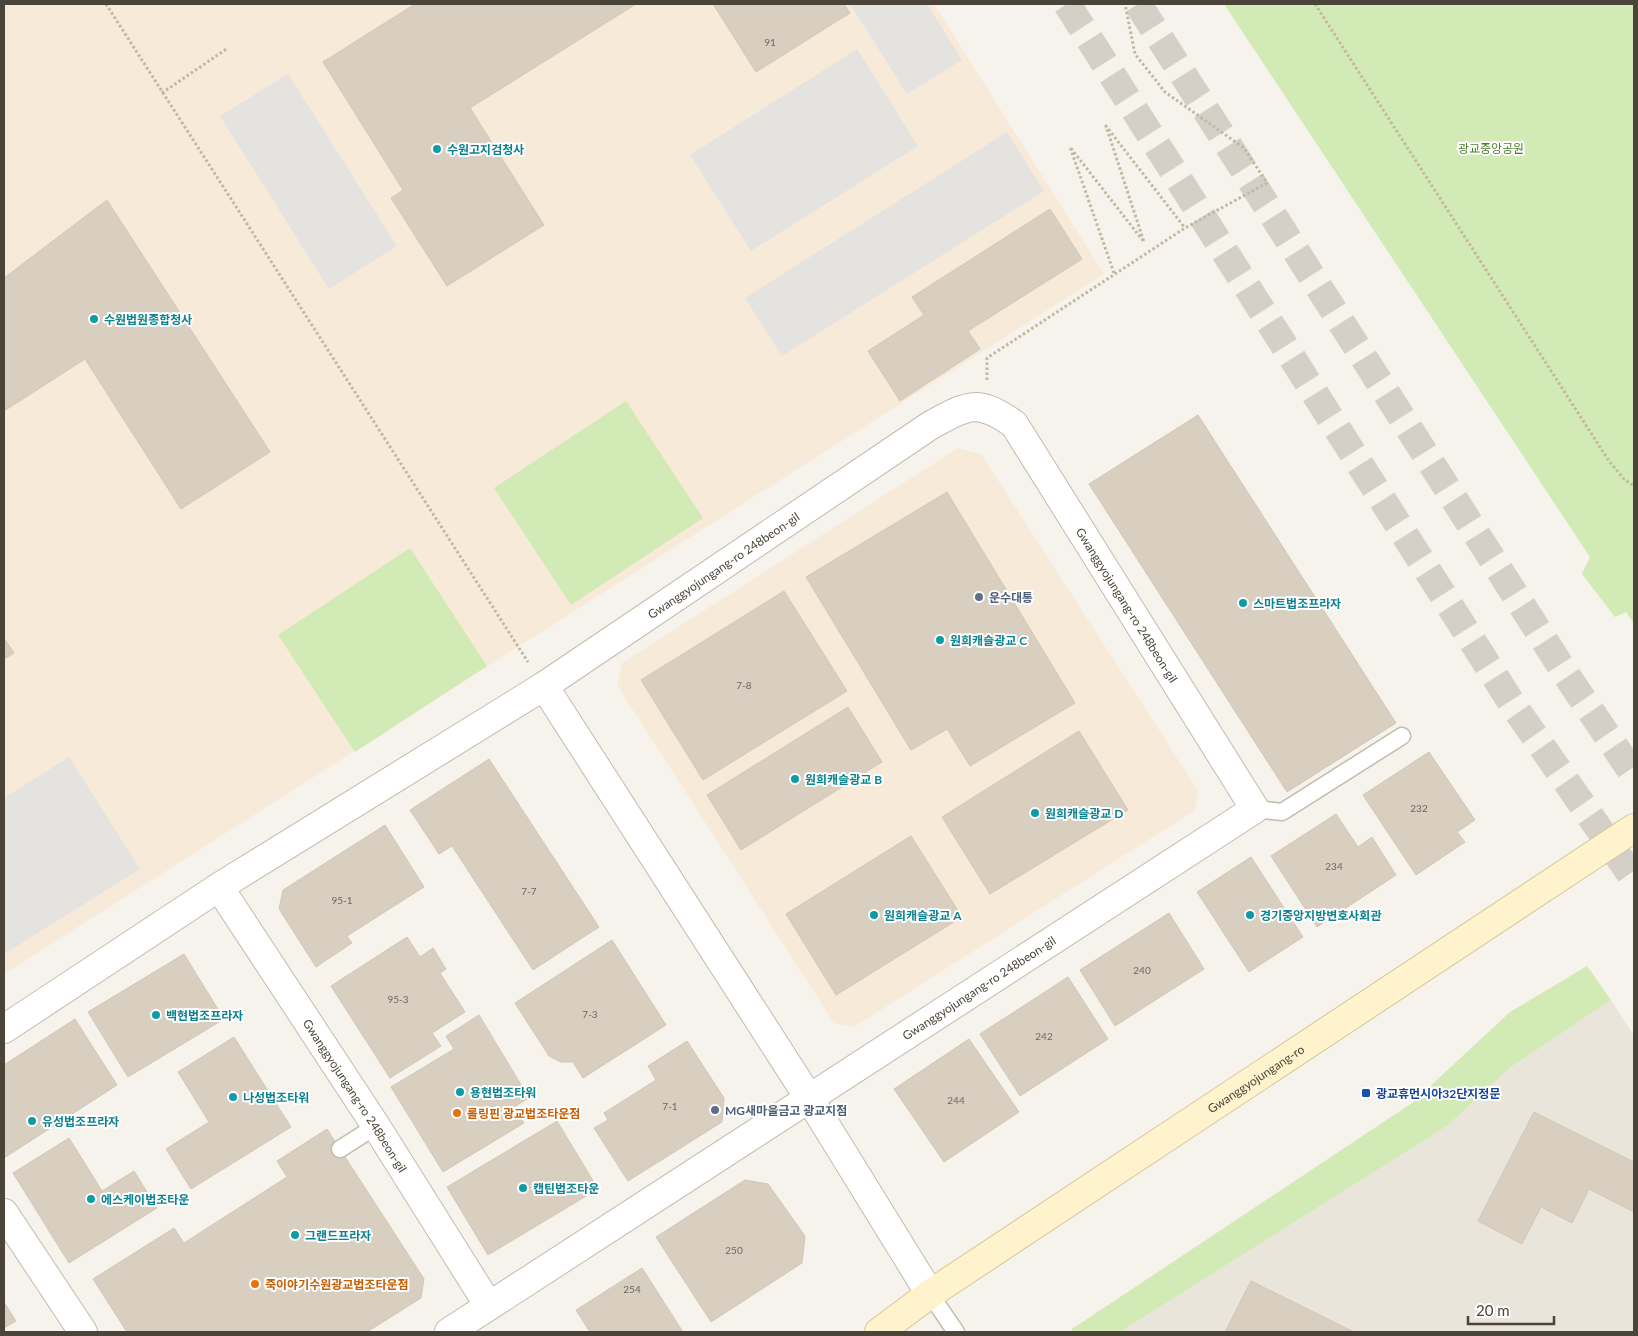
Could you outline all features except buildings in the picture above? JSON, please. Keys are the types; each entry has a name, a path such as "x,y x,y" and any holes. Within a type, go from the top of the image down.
{"main road":[{"name":"Gwanggyojungang-ro","path":"879,1332 930,1294 1634,828"}],"street":[{"name":"Gwanggyojungang-ro 248beon-gil","path":"4,1029 218,887 544,686 931,425 972,406 987,408 1014,424 1255,809 449,1332"},
{"path":"544,686 809,1098 930,1294"},
{"name":"Gwanggyojungang-ro 248beon-gil","path":"218,887 376,1126 490,1306"},
{"path":"4,1213 83,1332"}],"lane":[{"path":"1255,809 1282,812 1402,736"},
{"path":"340,1149 376,1126"},
{"path":"930,1294 956,1332"}],"path":[{"path":"106,4 544,686"},
{"path":"987,408 987,358 1185,228 1267,182 1244,148 1165,92 1153,77 1135,54 1125,4"},
{"path":"1315,4 1609,461 1624,479 1634,486"},
{"path":"162,93 228,48"},
{"path":"1114,273 1070,147 1144,242 1106,126 1185,228"}],"shaded area":[{"path":"4,4 934,4 1104,274 4,974"},
{"path":"850,4 927,4 962,60 907,94"},
{"path":"857,49 918,146 751,251 690,155"},
{"path":"288,74 397,246 329,289 220,116"},
{"path":"1007,132 1044,191 782,356 745,298"},
{"path":"958,448 981,454 1199,792 1194,811 854,1027 834,1023 617,685 622,663"},
{"path":"69,757 140,869 4,954 4,798"},
{"path":"1611,1000 1634,1036 1634,1332 1120,1332 1447,1126 1511,1067"}],"green space":[{"name":"광교중앙공원","path":"1224,4 1634,4 1634,624 1626,612 1615,617 1582,574 1590,557"},
{"path":"626,401 703,518 571,605 494,488"},
{"path":"410,548 487,666 355,752 278,635"},
{"path":"1587,966 1611,1000 1511,1067 1447,1126 1120,1332 1072,1332 1072,1329 1412,1103 1510,1012"}],"tunnel":[{"path":"1067,4 1513,705 1634,879"},
{"path":"1138,4 1567,676 1634,775"}],"place":[{"name":"수원고지검청사","path":"437,149"},
{"name":"수원법원종합청사","path":"94,319"},
{"name":"운수대통","path":"979,597"},
{"name":"스마트법조프라자","path":"1243,603"},
{"name":"원희캐슬광교 C","path":"940,640"},
{"name":"원희캐슬광교 B","path":"795,779"},
{"name":"원희캐슬광교 D","path":"1035,813"},
{"name":"원희캐슬광교 A","path":"874,915"},
{"name":"경기중앙지방변호사회관","path":"1250,915"},
{"name":"백현법조프라자","path":"156,1015"},
{"name":"용현법조타워","path":"460,1092"},
{"name":"광교휴먼시아32단지정문","path":"1366,1093"},
{"name":"나성법조타워","path":"233,1097"},
{"name":"MG새마을금고 광교지점","path":"715,1110"},
{"name":"롤링핀 광교법조타운점","path":"457,1113"},
{"name":"유성법조프라자","path":"32,1121"},
{"name":"캡틴법조타운","path":"523,1188"},
{"name":"에스케이법조타운","path":"91,1199"},
{"name":"그랜드프라자","path":"295,1235"},
{"name":"죽이야기수원광교법조타운점","path":"255,1284"}]}
